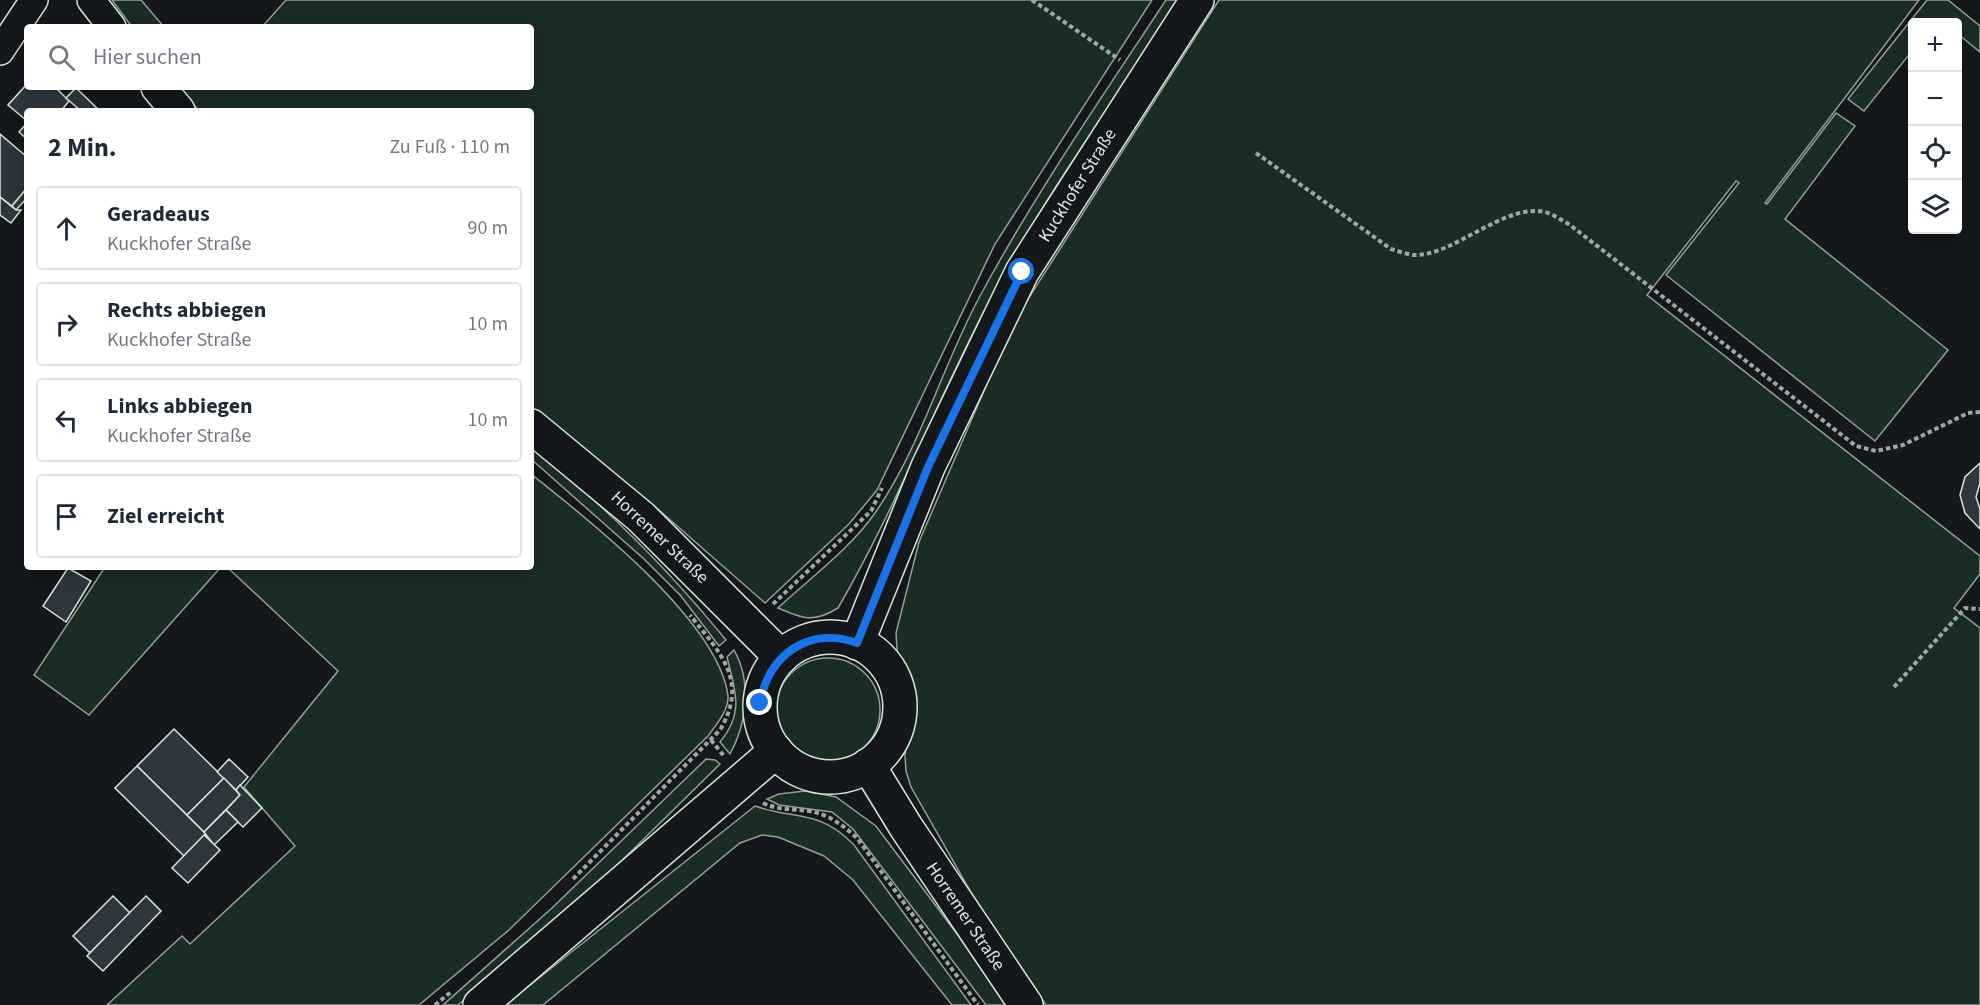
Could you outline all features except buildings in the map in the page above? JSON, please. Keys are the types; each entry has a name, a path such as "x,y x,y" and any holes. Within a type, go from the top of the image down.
{"main road":[{"name":"Kuckhofer Straße","path":"857,643 928,467 1022,272 1197,0"},
{"path":"160,90 176,108"},
{"name":"Horremer Straße","path":"534,429 657,533 781,657"},
{"path":"817,638 844,638 857,643 871,650 891,672 900,701 900,716 890,744 868,765 845,776 819,776 795,768 776,752 763,729 760,703 766,677 781,657 792,648 817,638"},
{"path":"467,997 776,752"},
{"name":"Horremer Straße","path":"868,765 906,827 1026,1005"}],"street":[{"path":"0,51 34,0"},
{"path":"91,0 110,24"}],"path":[{"path":"1032,0 1119,60"},
{"path":"1256,153 1391,249 1414,255 1442,250 1478,230 1517,215 1545,212 1570,225 1856,446 1876,452 1903,445 1968,413 1980,412"},
{"path":"566,886 711,740 729,715 734,699 733,684 718,651 684,607"},
{"path":"1894,687 1965,608 1980,609"},
{"path":"711,740 762,803 774,808 807,811 825,816 844,826 857,838 978,1005"},
{"path":"435,1005 467,997"}],"green space":[{"path":"112,0 141,0 161,24 130,24"},
{"path":"286,0 1152,0 995,244 877,490 849,524 765,603 652,504 534,408 534,108 197,108 182,90 534,90 534,24 265,24"},
{"path":"1166,0 1180,0 1080,149 1009,264 969,341 897,495 838,608 822,616 808,618 778,608 854,539 891,488 918,434 966,323 1001,258 1070,146"},
{"path":"1219,0 1919,0 1765,203 1767,204 1836,113 1855,126 1785,219 1948,350 1875,441 1666,275 1739,183 1736,181 1647,295 1980,556 1980,574 1954,608 1980,628 1980,1005 1046,1005 972,894 911,787 906,771 905,756 910,707 898,664 896,633 919,542 1014,321"},
{"path":"1927,0 1948,0 1980,26 1980,52 1962,37 1962,18 1913,18"},
{"path":"1908,24 1908,56 1864,111 1848,99"},
{"path":"534,449 584,491 634,538 726,640 719,646 681,596 644,559 534,462"},
{"path":"534,476 585,517 648,574 677,605 701,636 719,667 728,701 724,712 708,736 510,929 419,1005 107,1005 182,936 190,944 295,846 244,787 338,671 230,570 534,570"},
{"path":"103,570 218,570 89,715 34,675"},
{"path":"734,650 743,675 745,702 740,729 730,754 720,742 733,721 735,711 735,691 727,657"},
{"path":"828,658 848,662 865,673 876,690 880,710 876,730 865,747 848,758 828,762 808,758 791,747 780,730 776,710 780,690 791,673 808,662"},
{"path":"706,759 715,760 720,764 601,881 458,1005 443,1005 552,908"},
{"path":"805,791 836,797 876,826 960,938 1006,1005 986,1005 853,829 832,812 779,805 767,799 779,794"},
{"path":"755,806 818,821 830,826 854,845 971,1005 952,1005 853,880 824,856 778,837 762,835 740,843 543,1005 505,1005"}],"route":[{"path":"760,703 766,677 781,657 792,648 817,638 844,638 857,643 928,467 976,363 1022,272"}]}
